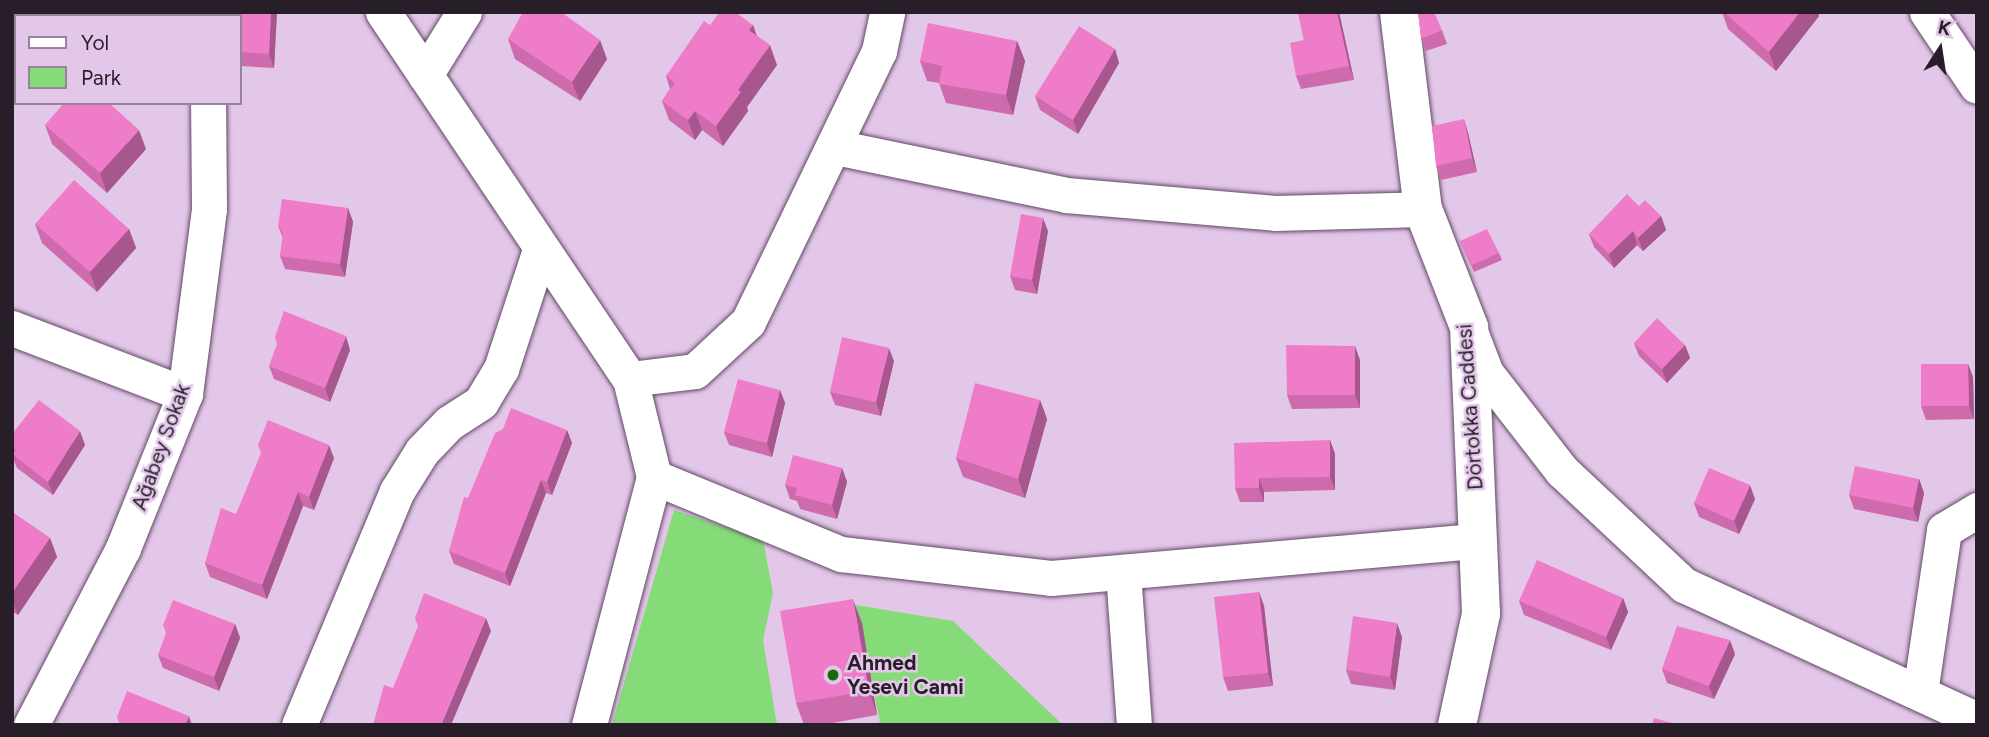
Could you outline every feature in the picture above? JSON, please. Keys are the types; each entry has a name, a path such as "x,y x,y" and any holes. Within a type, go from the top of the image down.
{"street":[{"path":"383,12 540,250 630,379 654,477 589,725"},
{"path":"425,75 464,12"},
{"path":"630,379 695,370 748,322 835,147 879,51 887,12"},
{"name":"Dörtokka Caddesi","path":"1399,12 1423,209 1469,327 1480,614 1457,725"},
{"path":"1927,12 1977,86"},
{"name":"Ağabey Sokak","path":"31,725 123,548 185,394 209,209 208,105"},
{"path":"835,147 1066,195 1275,212 1423,209"},
{"path":"299,725 397,491 422,451 449,423 481,402 501,369 540,250"},
{"path":"1469,327 1486,373 1562,471 1684,585 1977,720"},
{"path":"12,328 185,394"},
{"path":"654,477 841,554 1051,578 1478,541"},
{"path":"1920,693 1944,530 1977,510"},
{"path":"1123,572 1134,725"}],"green space":[{"path":"674,510 763,540 773,593 763,640 777,725 612,725"},
{"path":"856,605 953,621 1063,725 873,725 880,722"}],"building":[{"path":"28,12 118,14 30,14"},
{"path":"271,12 269,54 242,52 242,14 233,14"},
{"path":"523,12 561,12 600,40 572,82 508,39"},
{"path":"720,12 735,12 753,25 749,30 770,45 716,126 695,111 688,120 662,101 675,83 666,76 704,21 710,25"},
{"path":"1298,12 1337,12 1349,66 1296,76 1290,43 1304,40"},
{"path":"1418,12 1434,12 1442,30 1421,38"},
{"path":"1724,12 1800,12 1769,52"},
{"path":"928,23 1017,41 1006,95 939,84 942,66 920,61"},
{"path":"1079,26 1115,49 1073,120 1035,96"},
{"path":"62,105 111,105 139,130 100,173 45,125"},
{"path":"1464,119 1472,158 1436,166 1432,126"},
{"path":"74,180 129,229 90,272 35,224"},
{"path":"1627,194 1639,206 1645,200 1661,216 1638,238 1633,231 1609,254 1589,234"},
{"path":"282,199 348,208 340,264 280,256 283,233 278,226"},
{"path":"1021,214 1043,218 1032,280 1010,276"},
{"path":"1487,229 1499,253 1472,265 1460,241"},
{"path":"284,311 346,336 325,388 269,366"},
{"path":"1657,318 1685,345 1662,369 1634,343"},
{"path":"842,337 889,348 876,402 830,392"},
{"path":"1286,345 1355,346 1355,395 1287,395"},
{"path":"1921,364 1968,364 1969,406 1921,406"},
{"path":"738,379 780,390 767,443 724,432"},
{"path":"975,383 1040,400 1018,479 956,458"},
{"path":"39,400 80,431 48,482 12,454 16,450 12,447 12,434"},
{"path":"511,408 567,430 547,482 541,480 505,573 449,551 464,497 468,498 495,433 503,429"},
{"path":"268,420 329,445 309,497 298,492 262,585 205,563 221,508 236,514 261,453 258,445"},
{"path":"1330,440 1330,477 1259,478 1259,488 1235,488 1234,443"},
{"path":"793,455 842,468 832,505 795,495 797,488 785,485"},
{"path":"1855,466 1919,479 1913,508 1849,495"},
{"path":"1709,468 1750,485 1734,521 1694,503"},
{"path":"12,512 50,538 12,593"},
{"path":"1537,560 1623,598 1606,637 1519,601"},
{"path":"1259,592 1268,673 1223,677 1214,597"},
{"path":"424,593 486,618 441,725 373,725 384,685 393,688 418,626 415,618"},
{"name":"Ahmed Yesevi Cami","path":"853,599 869,691 796,703 780,611"},
{"path":"173,600 235,624 214,677 158,655 166,633 163,625"},
{"path":"1353,616 1397,623 1390,677 1346,670"},
{"path":"1677,626 1730,640 1709,686 1662,669"},
{"path":"127,691 189,716 185,725 120,725 117,717"},
{"path":"1654,718 1679,725 1652,725"}],"place":[{"name":"Ahmed Yesevi Cami","path":"833,675"}]}
